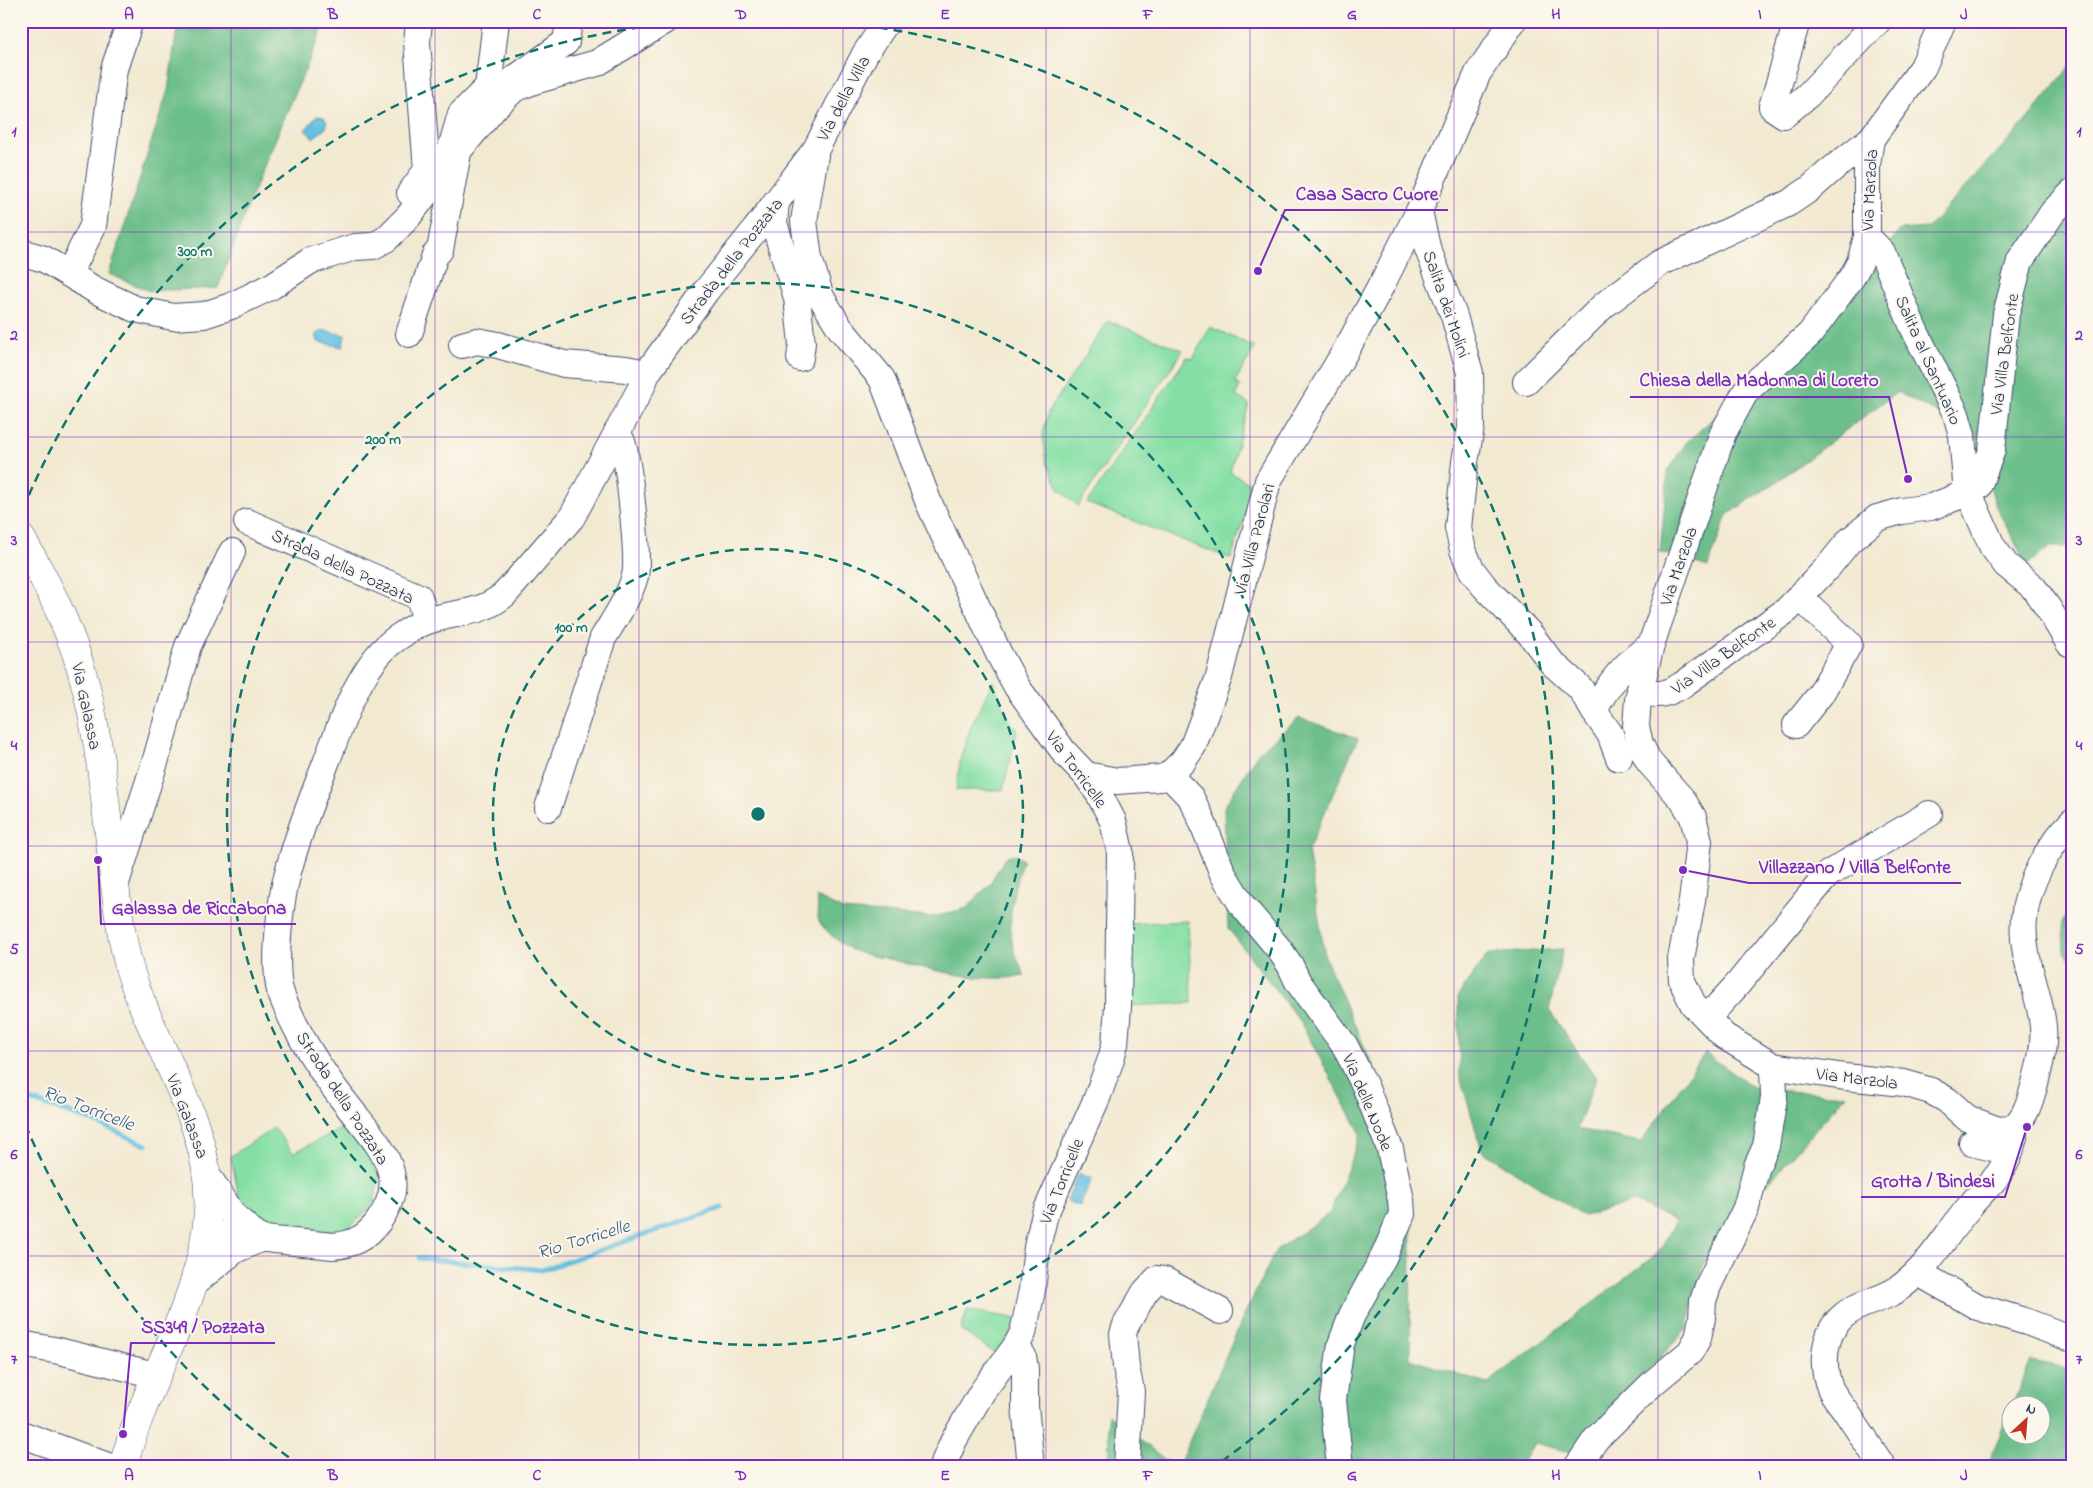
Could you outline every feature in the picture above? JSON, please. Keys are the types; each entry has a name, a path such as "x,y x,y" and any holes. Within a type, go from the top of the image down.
{"main road":[{"name":"Via Galassa","path":"21,538 30,565 60,610 87,691 99,765 120,926 130,968 163,1054 199,1136 208,1176 206,1233 194,1283 177,1328 141,1411 123,1467"}],"street":[{"path":"69,274 93,226 114,69 130,21"},
{"path":"365,247 389,223 427,170 417,42 419,21"},
{"path":"409,334 435,255 440,250 461,114 488,87 496,21"},
{"path":"504,98 512,81 566,42 569,21"},
{"path":"21,252 44,259 95,290 135,309 173,317 204,315 231,306 272,286 310,261 355,247 365,247 386,239 408,217 453,158 504,98 514,89 534,80 597,63 665,21"},
{"name":"Via della Villa","path":"816,149 866,54 887,21"},
{"path":"1419,212 1478,73 1513,21"},
{"path":"1797,21 1772,107 1784,115 1808,94 1878,21"},
{"name":"Via Marzola","path":"1526,382 1604,305 1660,263 1788,203 1811,188 1871,139 1923,67 1943,21"},
{"name":"Via Marzola","path":"1871,139 1867,165 1867,237 1860,262 1842,291 1810,334 1746,391 1723,433 1652,645 1640,689 1636,726 1640,744 1649,762 1682,799 1693,817 1699,841 1692,901 1681,958 1682,981 1693,1004 1724,1036 1773,1066 1828,1075 1904,1083 1931,1091 1947,1100 1967,1118 1998,1130 2012,1133"},
{"name":"Strada della Pozzata","path":"206,1233 333,1246 345,1245 356,1242 370,1232 386,1209 393,1186 391,1172 382,1151 328,1080 309,1051 290,1014 280,988 277,960 279,930 288,873 342,718 372,664 391,643 415,626 426,621 482,609 494,604 505,594 572,517 642,386 647,373 706,291 816,149"},
{"name":"Via Torricelle","path":"816,149 804,221 805,239 813,275 821,297 833,318 882,379 928,501 978,613 1017,687 1064,752 1086,775 1099,794 1113,821 1120,851 1117,1029 1113,1052 1102,1086 1046,1214 1037,1248 1027,1320 1016,1346 982,1392 954,1440 942,1467"},
{"name":"Via Villa Belfonte","path":"1640,689 1650,694 1666,694 1787,610 1849,542 1870,524 1902,518 1969,496 1978,487 1992,450 2006,314 2020,261 2053,212 2072,193"},
{"path":"776,202 774,223 796,298 802,343 800,358"},
{"name":"Salita dei Molini","path":"1419,212 1427,247 1454,316 1470,373 1471,427 1458,528 1463,550 1471,569 1484,586 1530,634 1552,663 1580,688 1610,734 1619,758"},
{"name":"Via Villa Parolari","path":"1170,775 1183,762 1193,746 1219,677 1268,481 1349,345 1419,212"},
{"name":"Salita al Santuario","path":"1867,237 1882,252 1913,327 1956,414 1962,436 1969,496 1992,546 2006,565 2033,587 2069,643 2072,644"},
{"name":"Via Torricelle","path":"833,318 833,349"},
{"path":"462,345 477,341 498,345 564,364 626,369 647,373"},
{"path":"548,808 603,638 613,622 634,577 636,560 629,483 622,443 616,432"},
{"name":"Strada della Pozzata","path":"247,522 419,597 426,621"},
{"name":"Via Galassa","path":"115,886 156,759 188,646 232,552"},
{"path":"1796,725 1820,694 1849,644 1800,597"},
{"path":"1594,711 1611,683 1633,657 1652,645"},
{"path":"1086,775 1117,781 1161,778 1170,775"},
{"name":"Via delle Node","path":"1170,775 1191,798 1223,874 1242,906 1279,949 1290,965 1298,982 1345,1046 1365,1086 1390,1149 1401,1200 1402,1214 1384,1256 1352,1315 1341,1344 1333,1400 1340,1467"},
{"path":"1707,1018 1756,963 1828,874 1930,814"},
{"path":"1972,1143 1993,1148 2012,1133 2020,1122 2031,1099 2044,1042 2044,1027 2025,945 2024,918 2035,876 2054,843 2072,822"},
{"path":"1577,1467 1596,1439 1654,1382 1690,1352 1698,1338 1703,1301 1708,1286 1746,1208 1757,1166 1766,1146 1774,1098 1773,1066"},
{"path":"1883,1467 1831,1390 1826,1374 1826,1351 1833,1330 1841,1318 1863,1304 1889,1295 1919,1273 1936,1253 1969,1206 2001,1171 2012,1146 2012,1133"},
{"path":"208,1176 233,1215 260,1239"},
{"name":"Strada della Pozzata","path":"194,1283 235,1250 260,1239"},
{"path":"1919,1273 1978,1306 2072,1339"},
{"path":"1127,1467 1131,1391 1126,1367 1124,1334 1126,1325 1145,1292 1158,1279 1164,1280 1220,1311"},
{"path":"21,1344 59,1351 155,1375"},
{"path":"1016,1346 1024,1356 1026,1369 1025,1406 1031,1467"},
{"path":"21,1434 110,1467"}],"green space":[{"path":"178,21 326,21 253,192 218,288 150,291 109,274 168,90"},
{"path":"2072,64 2072,547 2050,547 2027,565 1996,507 1975,433 1897,392 1782,478 1727,515 1708,567 1660,552 1668,470 1686,443 1863,282 1900,230 1928,228 2025,122"},
{"path":"1108,321 1183,350 1078,506 1059,489 1047,463 1043,435 1048,412"},
{"path":"1210,327 1255,347 1235,382 1240,386 1236,396 1249,404 1230,472 1254,486 1231,559 1087,503 1187,357 1193,359"},
{"path":"993,681 1010,721 1017,731 1003,790 956,790 961,756 972,724"},
{"path":"1299,718 1358,738 1308,850 1325,957 1375,1071 1411,1226 1410,1359 1487,1384 1658,1253 1676,1221 1634,1202 1584,1216 1482,1151 1460,1076 1458,996 1488,954 1563,949 1549,1010 1596,1078 1577,1129 1641,1142 1705,1053 1756,1089 1846,1095 1763,1189 1704,1263 1687,1329 1570,1452 1535,1443 1520,1467 1178,1467 1242,1320 1276,1250 1330,1213 1361,1134 1301,1023 1228,928 1224,807 1258,753"},
{"path":"1014,854 1023,860 1016,881 1012,903 1011,936 1014,950 1025,976 991,978 958,975 862,953 852,950 839,942 820,923 816,897 843,910 934,917 967,908 989,885 1005,858"},
{"path":"2072,908 2072,962 2064,952 2063,920"},
{"path":"1188,921 1192,1003 1128,1006 1125,924"},
{"path":"347,1126 366,1152 379,1176 374,1203 353,1225 336,1232 275,1226 252,1215 239,1198 231,1156 274,1128 293,1153"},
{"path":"967,1310 1018,1319 998,1356 961,1330"},
{"path":"2031,1361 2072,1369 2072,1467 1987,1467 2000,1434 2000,1446 2050,1446 2050,1396 2016,1396"},
{"path":"1108,1414 1174,1467 1109,1467"}],"water":[{"path":"317,116 324,117 327,123 326,128 313,138 305,130"},
{"path":"321,330 345,335 343,347 318,342 316,335"},
{"path":"1078,1173 1092,1179 1080,1206 1067,1201"}],"waterway":[{"name":"Rio Torricelle","path":"21,1097 88,1119 146,1145"},
{"name":"Rio Torricelle","path":"419,1258 542,1270 722,1208"}],"place":[{"name":"Casa Sacro Cuore","path":"1258,271"},
{"name":"Chiesa della Madonna di Loreto","path":"1908,479"},
{"name":"Galassa de Riccabona","path":"98,860"},
{"name":"Villazzano / Villa Belfonte","path":"1683,870"},
{"name":"Grotta / Bindesi","path":"2027,1127"},
{"name":"SS349 / Pozzata","path":"123,1434"}]}
